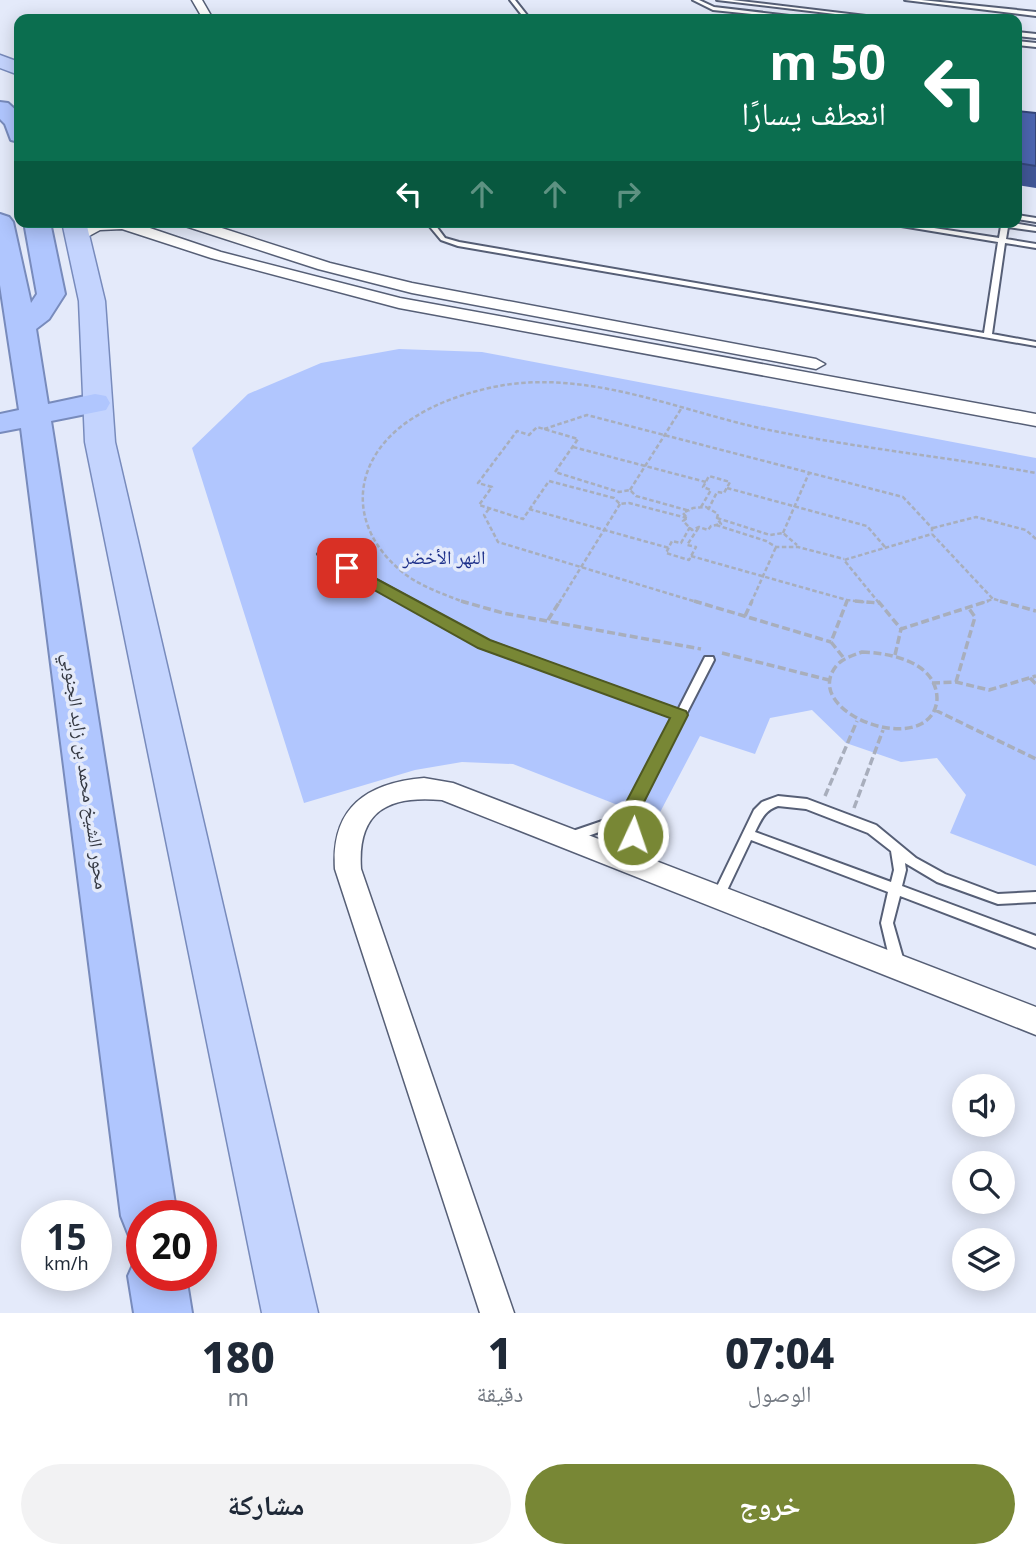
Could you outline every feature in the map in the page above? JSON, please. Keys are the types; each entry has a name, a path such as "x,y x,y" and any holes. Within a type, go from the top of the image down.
{"highway":[{"path":"0,108 14,119"},
{"name":"محور الشيخ محمد بن زايد الجنوبي","path":"0,222 13,309 18,419 146,1200"},
{"path":"13,309 39,313 51,294 38,228"},
{"path":"18,419 95,403"},
{"path":"159,1291 163,1313"}],"main road":[{"path":"76,230 94,326 95,403 100,442 290,1313"}],"street":[{"path":"135,228 216,255 399,303 1036,420"},
{"path":"206,228 324,266 412,288 1036,405"},
{"path":"496,1313 348,869 345,854 352,823 376,800 392,792 427,787 444,790 642,870 898,965 1036,1021"}],"lane":[{"path":"512,0 524,14"},
{"path":"695,0 713,8 765,14"},
{"path":"719,0 844,14"},
{"path":"907,0 1036,14"},
{"path":"434,228 443,239 458,244 1036,344"},
{"path":"919,228 1036,246"},
{"path":"988,335 1004,228"},
{"path":"323,555 484,644 680,715"},
{"path":"564,839 612,823 630,812 711,656"},
{"path":"717,899 758,813 766,805 793,800 872,829 925,870 998,899 1036,897"},
{"path":"630,812 642,870"},
{"path":"748,834 1036,942"},
{"path":"895,846 900,865 887,923 898,965"}],"path":[{"path":"701,649 491,610 467,603 421,583 389,560 372,538 362,513 362,488 371,461 390,437 428,410 469,394 507,385 546,383 583,385 800,436 1036,473"},
{"path":"620,504 614,498 548,481 523,519 478,505 492,487 478,483 517,431 529,435 537,427 579,439 555,472 619,492 630,490 681,409"},
{"path":"544,429 587,415 903,497 932,528 932,534 993,599 1036,611"},
{"path":"573,447 706,482"},
{"path":"783,533 809,473"},
{"path":"700,509 711,490 703,487 709,477 730,482 724,493 717,492 708,510"},
{"path":"727,488 867,526 886,547"},
{"path":"630,490 636,496 690,511"},
{"path":"620,504 629,503 687,518"},
{"path":"548,620 620,504"},
{"path":"706,507 718,514 717,518 721,524 708,530 699,527 692,530 683,521 687,518 683,513 693,508 706,507"},
{"path":"489,509 484,515 498,542 831,642 844,658"},
{"path":"530,509 668,548"},
{"path":"932,528 976,517 1026,530 1036,539"},
{"path":"717,518 770,534 783,533 798,547"},
{"path":"716,525 766,541 776,547 798,547 844,559 932,534"},
{"path":"690,527 681,543 672,541 666,553 690,560 696,547 687,545 699,527"},
{"path":"745,617 776,547"},
{"path":"691,556 846,600 880,603"},
{"path":"844,559 901,629"},
{"path":"901,629 993,599"},
{"path":"831,642 846,600"},
{"path":"956,682 975,617 968,607"},
{"path":"895,655 901,629"},
{"path":"862,652 895,655 917,666 932,683 937,701 935,710 921,725 897,731 883,730 857,721 839,706 830,688 832,671 844,658 862,652"},
{"path":"711,656 829,680"},
{"path":"932,683 956,682 989,690 1036,676"},
{"path":"1030,678 1036,684"},
{"path":"935,710 1036,759"},
{"path":"819,808 857,721"},
{"path":"849,820 883,730"}],"green space":[{"name":"النهر الأخضر","path":"399,349 482,352 1036,458 1036,866 950,833 966,795 937,758 901,762 846,743 812,710 770,718 755,754 700,736 656,820 513,764 462,762 415,770 304,803 192,448 248,394 321,363"}],"building":[{"path":"1022,112 1036,113 1036,166 1022,164"}],"route":[{"path":"347,568 484,644 680,715 630,812 633,835"}]}
